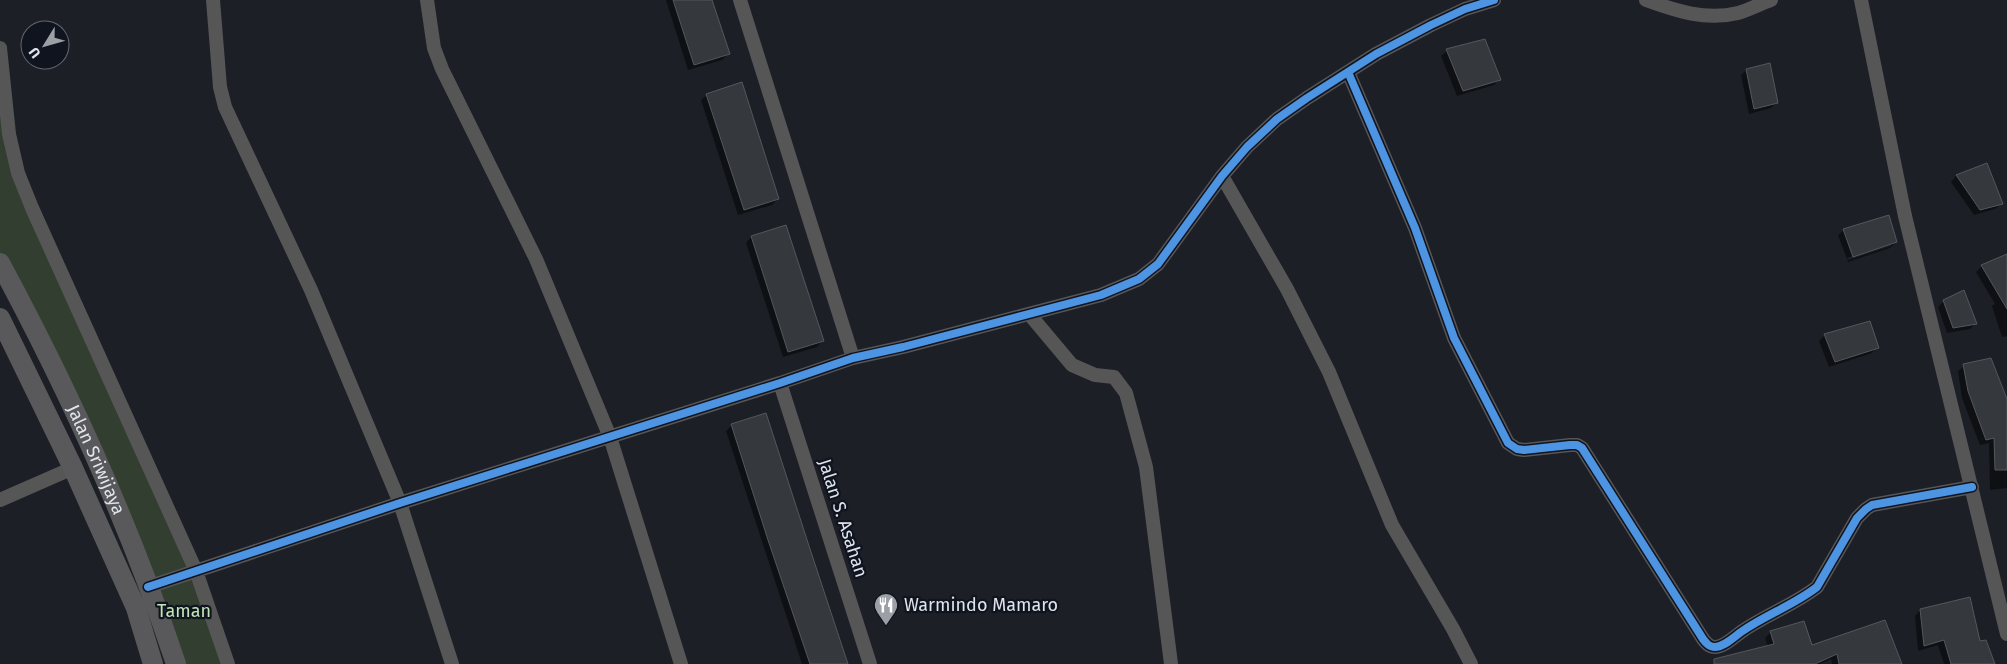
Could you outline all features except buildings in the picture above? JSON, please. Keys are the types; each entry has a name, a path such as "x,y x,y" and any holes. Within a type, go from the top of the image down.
{"main road":[{"name":"Jalan Sriwijaya","path":"0,263 25,308 94,453 148,587 176,664"},
{"name":"Jalan Sriwijaya","path":"0,318 73,468 136,608 153,664"}],"street":[{"path":"213,0 220,86 224,107 311,290 400,503 452,664"},
{"path":"427,0 434,48 442,70 536,260 610,437 681,664"},
{"path":"740,0 854,358"},
{"path":"148,587 400,503 854,358 1030,315 1101,295 1140,280 1158,264 1222,176 1247,147 1278,119 1348,72 1431,25 1466,9 1494,0"},
{"path":"1646,0 1676,11 1716,16 1738,12 1771,0"},
{"path":"1861,0 1905,216 2007,634"},
{"path":"0,48 9,134 18,173 196,572 228,664"},
{"path":"1348,72 1415,228 1454,338 1508,442 1517,449 1524,450 1570,445 1577,445 1582,448 1702,639 1710,646 1716,647 1724,644 1762,618 1817,587 1857,518 1872,505 1972,487"},
{"path":"1222,176 1287,289 1329,372 1392,525 1453,629 1471,664"},
{"path":"1030,315 1072,365 1095,375 1114,377 1126,393 1146,467 1171,664"},
{"name":"Jalan S. Asahan","path":"780,383 870,664"},
{"path":"0,500 73,468"}],"green space":[{"path":"0,65 8,134 194,571 148,585 0,260"},
{"name":"Taman","path":"195,573 226,664 177,664 149,588"}],"cycle path":[{"path":"148,587 400,503 780,383 853,358 903,347 1101,295 1139,279 1158,264 1222,176 1247,147 1277,119 1376,54 1465,9 1494,0"},
{"path":"1348,72 1415,228 1454,338 1508,443 1517,449 1524,450 1570,445 1577,445 1582,448 1709,646 1718,647 1725,644 1750,626 1817,587 1857,518 1872,505 1972,487"}],"place":[{"name":"Warmindo Mamaro","path":"886,626"}]}
